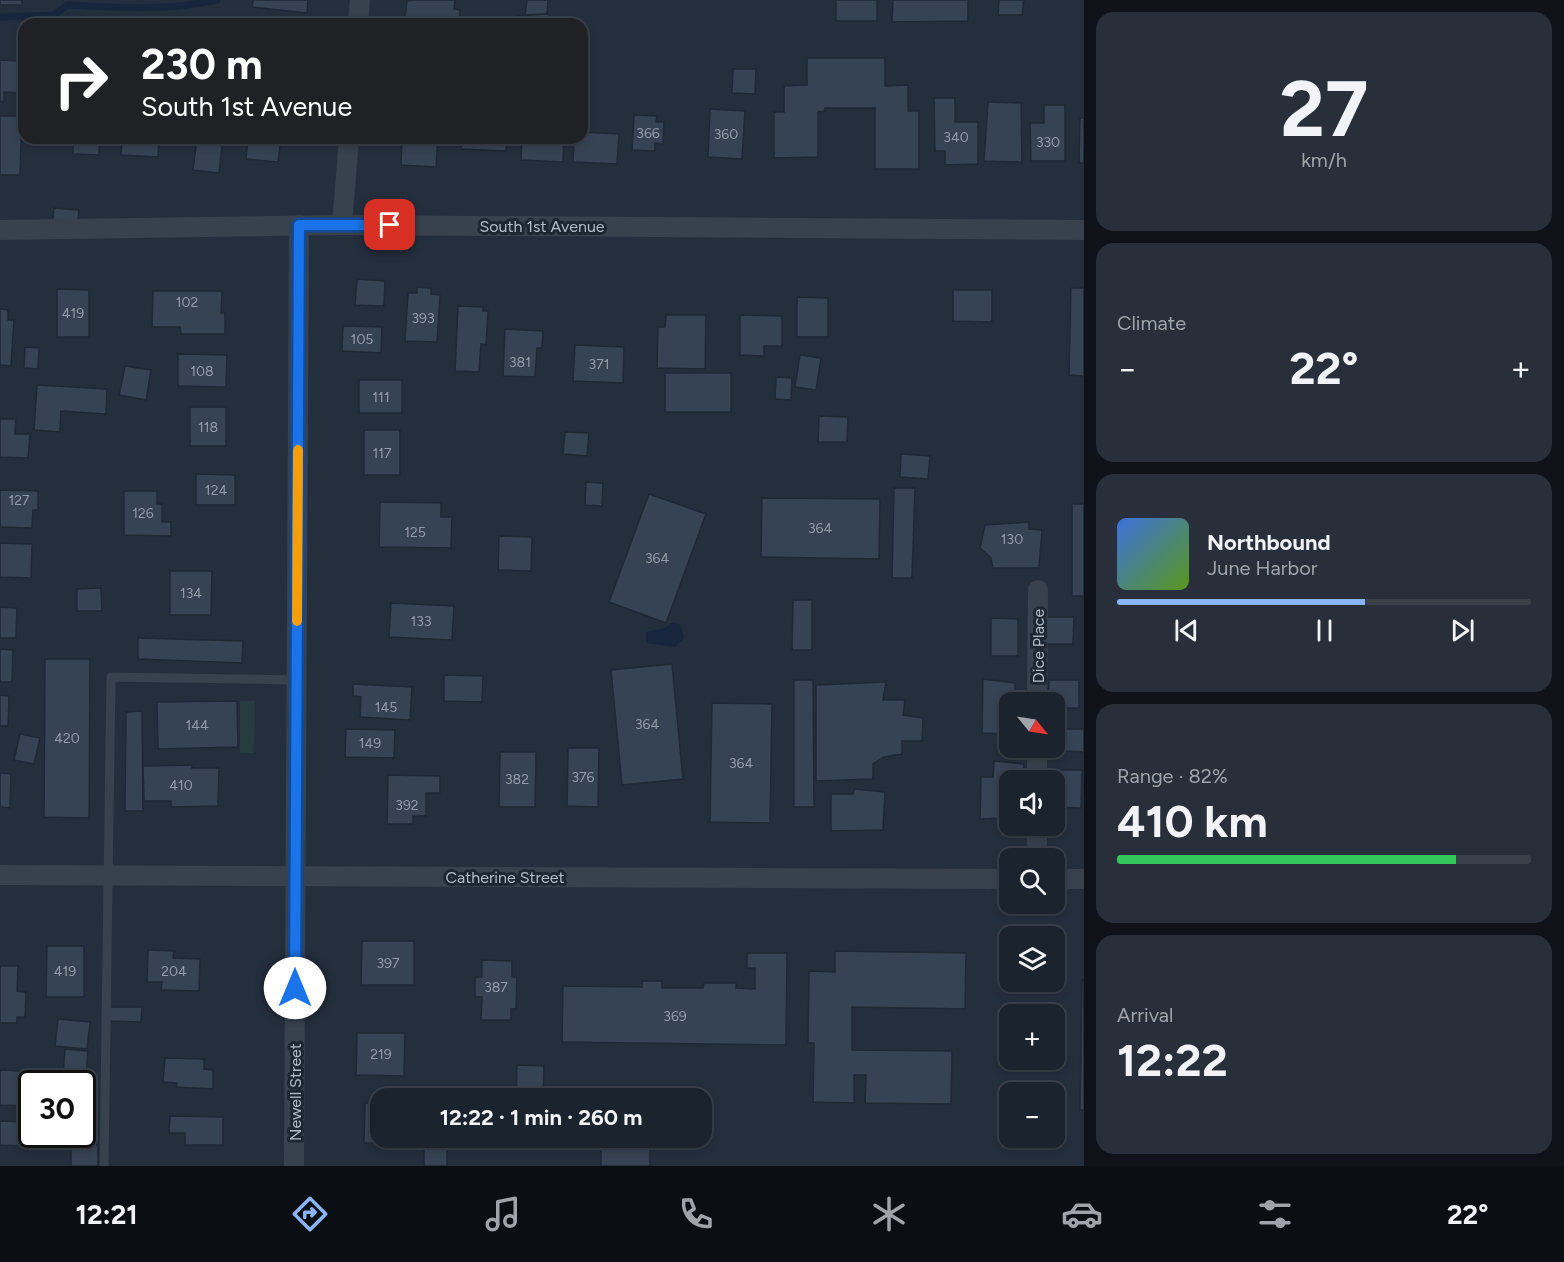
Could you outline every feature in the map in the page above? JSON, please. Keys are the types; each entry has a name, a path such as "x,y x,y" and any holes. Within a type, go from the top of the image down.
{"street":[{"path":"358,18 360,0"},
{"path":"342,225 349,144"},
{"name":"Newell Street","path":"294,1166 299,225"},
{"name":"South 1st Avenue","path":"0,230 342,225 1084,230"},
{"name":"Dice Place","path":"1037,692 1038,590"},
{"name":"Catherine Street","path":"0,875 999,879"},
{"path":"1065,879 1084,879"}],"lane":[{"path":"104,1166 111,678 297,680"}],"green space":[{"path":"240,701 255,701 254,753 240,753"}],"water":[{"path":"670,623 680,624 684,638 675,647 646,643 646,632 667,627"}],"building":[{"path":"0,0 22,0 22,5 0,5"},
{"path":"253,0 308,0 307,13 252,7"},
{"path":"455,0 454,9 460,10 459,18 405,18 407,1"},
{"path":"527,0 548,0 547,14 525,15"},
{"path":"836,0 877,0 877,21 836,21"},
{"path":"893,0 968,0 968,21 892,22"},
{"path":"999,0 1024,0 1022,15 998,15"},
{"path":"547,14 553,18 516,18 516,16"},
{"path":"807,58 885,58 885,86 908,85 908,111 919,111 919,169 875,169 875,108 825,108 825,111 818,112 818,157 774,158 774,112 784,112 784,86 807,85"},
{"path":"0,60 18,61 18,93 4,92 4,102 0,101"},
{"path":"733,69 756,69 755,94 732,93"},
{"path":"934,98 955,98 955,122 978,122 978,164 945,165 945,151 935,151"},
{"path":"988,102 1021,103 1022,162 984,161"},
{"path":"1044,105 1065,105 1065,161 1031,161 1030,123 1044,123"},
{"path":"710,109 745,111 742,159 708,157"},
{"path":"634,115 657,116 656,122 664,122 663,144 655,143 655,151 632,150"},
{"path":"0,116 18,116 18,144 21,144 20,175 0,175"},
{"path":"1080,118 1084,118 1084,163 1079,163"},
{"path":"588,132 619,134 617,164 573,162 574,144 588,144"},
{"path":"73,144 100,144 99,155 73,154"},
{"path":"122,144 159,144 158,157 121,155"},
{"path":"196,144 222,144 219,173 193,170"},
{"path":"247,144 280,144 278,162 246,159"},
{"path":"402,144 438,144 436,167 401,165"},
{"path":"461,144 507,144 506,151 461,149"},
{"path":"522,144 564,144 563,162 521,160"},
{"path":"54,208 79,210 77,229 52,226"},
{"path":"357,279 385,281 384,306 355,305"},
{"path":"417,287 431,288 431,294 440,295 437,342 405,341 408,293 417,293"},
{"path":"1071,288 1084,288 1084,376 1069,375"},
{"path":"57,289 89,290 89,337 57,337"},
{"path":"953,290 992,290 992,322 953,321"},
{"path":"153,291 222,291 221,313 225,313 225,334 181,334 180,327 152,327"},
{"path":"797,297 828,298 828,337 797,337"},
{"path":"458,306 483,307 483,311 488,311 486,345 481,344 479,372 455,371"},
{"path":"0,309 8,310 8,320 14,320 11,366 0,365"},
{"path":"666,315 706,315 705,369 657,368 658,327 665,327"},
{"path":"740,315 782,316 782,346 764,346 764,356 740,355"},
{"path":"343,326 382,327 381,353 342,351"},
{"path":"505,329 543,331 542,348 537,348 535,377 503,376"},
{"path":"575,345 624,347 623,383 573,381"},
{"path":"25,347 39,348 38,369 24,368"},
{"path":"178,354 227,355 226,387 178,386"},
{"path":"800,355 821,358 816,390 795,387"},
{"path":"125,366 151,370 146,400 119,395"},
{"path":"665,373 731,373 731,412 665,412"},
{"path":"776,377 792,378 791,400 775,399"},
{"path":"359,380 402,380 402,413 359,413"},
{"path":"37,385 107,389 106,414 61,411 60,432 34,430"},
{"path":"190,407 226,407 226,446 190,446"},
{"path":"819,416 848,417 847,442 818,442"},
{"path":"0,419 16,419 15,434 30,434 28,458 0,457"},
{"path":"364,430 400,430 400,475 364,475"},
{"path":"565,432 589,433 587,456 563,454"},
{"path":"901,454 930,456 928,479 900,477"},
{"path":"196,474 235,475 235,505 196,505"},
{"path":"586,482 603,483 602,506 585,505"},
{"path":"894,488 915,488 912,578 892,578"},
{"path":"0,490 38,491 38,510 33,510 32,528 0,527"},
{"path":"124,491 157,491 157,504 162,504 162,522 171,522 171,536 124,535"},
{"path":"649,494 706,514 666,623 609,602"},
{"path":"762,498 880,499 879,559 761,557"},
{"path":"380,502 441,503 441,517 452,517 451,548 379,547"},
{"path":"1072,504 1084,504 1084,596 1072,596"},
{"path":"1029,522 1029,529 1042,530 1039,568 993,568 991,558 980,548 985,525"},
{"path":"499,536 532,537 531,571 498,570"},
{"path":"0,543 32,544 31,578 0,577"},
{"path":"170,571 212,571 211,615 170,615"},
{"path":"101,588 102,611 77,611 77,589"},
{"path":"793,600 812,600 812,650 792,650"},
{"path":"391,603 454,606 452,640 389,637"},
{"path":"0,607 17,608 16,638 0,638"},
{"path":"1040,617 1074,617 1073,644 1040,644"},
{"path":"991,618 1018,619 1018,656 991,656"},
{"path":"138,638 243,641 242,663 138,659"},
{"path":"0,649 13,650 12,682 0,682"},
{"path":"45,659 90,659 89,818 44,817"},
{"path":"672,664 683,779 622,785 611,670"},
{"path":"444,675 483,676 482,702 444,701"},
{"path":"983,679 1015,683 1015,692 999,692 999,734 982,733"},
{"path":"794,680 813,680 814,807 794,807"},
{"path":"1049,680 1079,680 1079,708 1065,708 1065,692 1048,692"},
{"path":"886,682 883,700 905,700 903,715 923,718 922,741 902,741 902,754 884,757 873,764 873,779 816,781 816,685"},
{"path":"353,684 412,687 410,720 360,717 361,697 353,696"},
{"path":"0,695 9,696 8,726 0,726"},
{"path":"237,701 238,747 158,749 157,702"},
{"path":"712,703 772,704 770,823 710,822"},
{"path":"142,711 143,811 125,811 126,712"},
{"path":"346,729 395,730 394,758 345,757"},
{"path":"1065,729 1084,729 1084,752 1065,751"},
{"path":"20,734 40,738 34,764 14,760"},
{"path":"568,748 599,748 598,807 567,806"},
{"path":"500,752 536,752 535,807 499,807"},
{"path":"994,761 1024,764 1023,770 999,770 999,818 980,819 981,777 993,777"},
{"path":"192,765 192,768 219,768 218,806 171,807 171,801 144,801 143,766"},
{"path":"1065,770 1082,770 1081,808 1065,807"},
{"path":"0,773 11,774 10,808 0,807"},
{"path":"388,775 440,776 440,793 426,793 426,816 413,816 413,824 387,824"},
{"path":"854,789 885,792 883,830 831,831 831,794 853,794"},
{"path":"362,941 414,941 414,985 361,985"},
{"path":"47,946 84,946 84,997 46,997"},
{"path":"148,950 174,951 173,958 200,959 199,991 161,990 162,982 147,982"},
{"path":"835,951 966,953 965,1009 852,1007 852,1050 952,1051 951,1104 865,1103 866,1075 854,1075 854,1103 813,1102 814,1043 808,1043 809,971 835,972"},
{"path":"747,953 787,953 786,1045 562,1042 563,986 642,987 642,981 662,981 662,988 703,988 704,983 736,983 736,988 755,989 755,968 747,968"},
{"path":"482,960 512,961 512,977 517,977 516,1009 511,1009 511,1020 481,1020 482,997 475,997 475,977 482,977"},
{"path":"0,966 18,966 17,991 26,992 25,1017 17,1017 17,1023 0,1023"},
{"path":"1082,980 1084,980 1084,1110 1080,1110"},
{"path":"108,1007 142,1007 141,1022 108,1021"},
{"path":"58,1019 90,1022 87,1049 55,1046"},
{"path":"357,1033 405,1033 404,1076 356,1075"},
{"path":"65,1049 88,1051 86,1070 63,1070"},
{"path":"165,1058 204,1059 204,1069 213,1070 213,1089 176,1087 177,1083 163,1082"},
{"path":"517,1065 544,1066 543,1088 516,1088"},
{"path":"0,1070 18,1071 18,1106 0,1105"},
{"path":"365,1103 370,1103 370,1143 364,1143"},
{"path":"170,1116 223,1117 223,1145 185,1145 185,1133 169,1133"},
{"path":"0,1121 18,1122 18,1146 0,1145"},
{"path":"98,1145 98,1166 71,1166 71,1148 96,1148"},
{"path":"424,1148 447,1148 447,1166 424,1166"},
{"path":"601,1148 650,1148 650,1166 601,1166"}],"waterway":[{"path":"0,17 55,15 67,5 123,8 161,7 217,0"}],"slow traffic":[{"path":"297,621 298,450"}],"route":[{"path":"295,988 299,225 390,225"}]}
